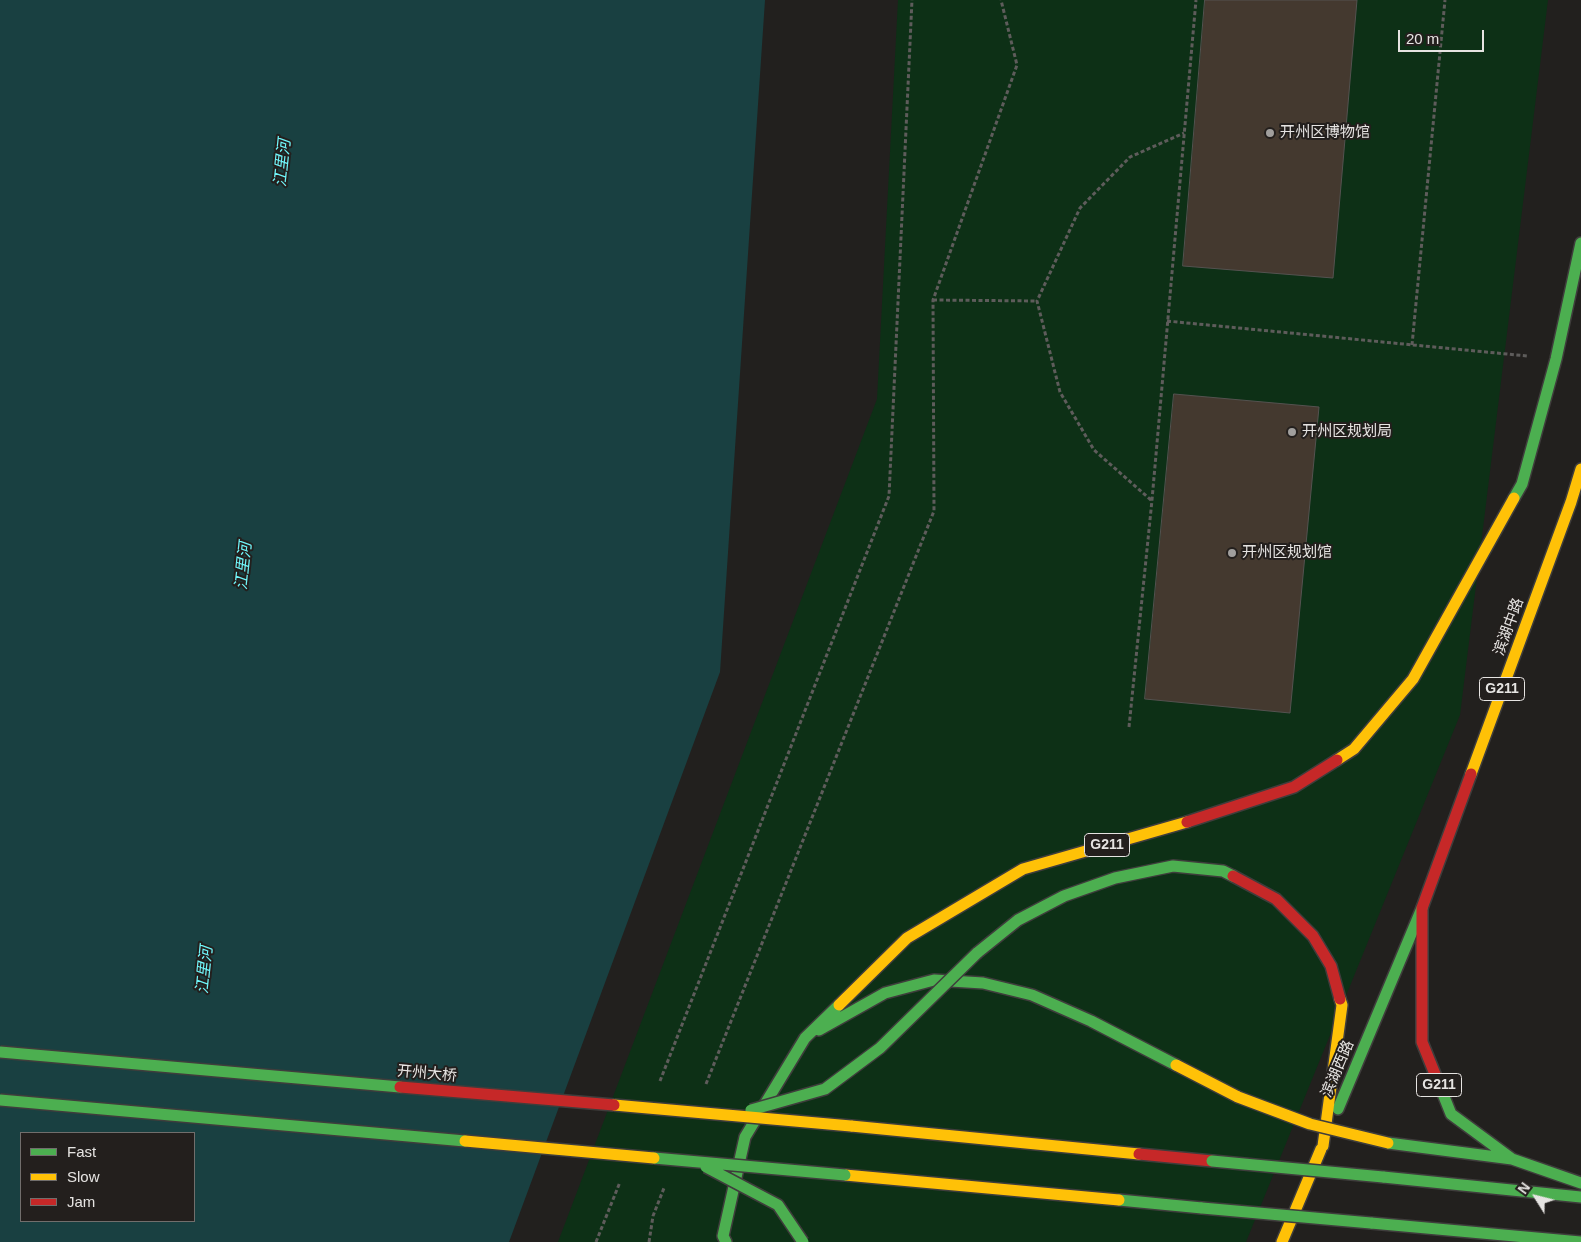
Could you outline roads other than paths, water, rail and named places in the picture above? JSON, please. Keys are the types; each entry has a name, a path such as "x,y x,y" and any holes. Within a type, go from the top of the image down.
{"main road":[{"name":"G211","path":"724,1240 745,1137 804,1038 907,938 1023,868 1193,820 1294,787 1354,749 1414,679 1522,484 1556,359 1581,243"},
{"name":"滨湖中路","path":"1422,908 1571,502 1581,469"},
{"path":"735,1115 825,1090 880,1048 977,953 1018,920 1064,896 1115,878 1173,866 1223,871 1276,899 1313,936 1331,966 1342,1005 1323,1146"},
{"name":"G211","path":"1422,908 1422,1042 1451,1114 1512,1159 1581,1183"},
{"name":"滨湖西路","path":"1282,1242 1422,908"},
{"path":"804,1038 885,993 934,980 983,983 1032,995 1049,1002 1091,1021 1238,1097 1310,1124 1388,1143 1512,1159"},
{"name":"开州大桥","path":"0,1052 735,1115 1581,1197"},
{"path":"0,1100 1581,1242"},
{"path":"696,1162 778,1205 803,1242"}],"water":[{"name":"江里河","path":"0,0 765,0 720,672 509,1242 0,1242"}],"place":[{"name":"开州区博物馆","path":"1270,133"},
{"name":"开州区规划局","path":"1292,432"},
{"name":"开州区规划馆","path":"1232,553"}]}
